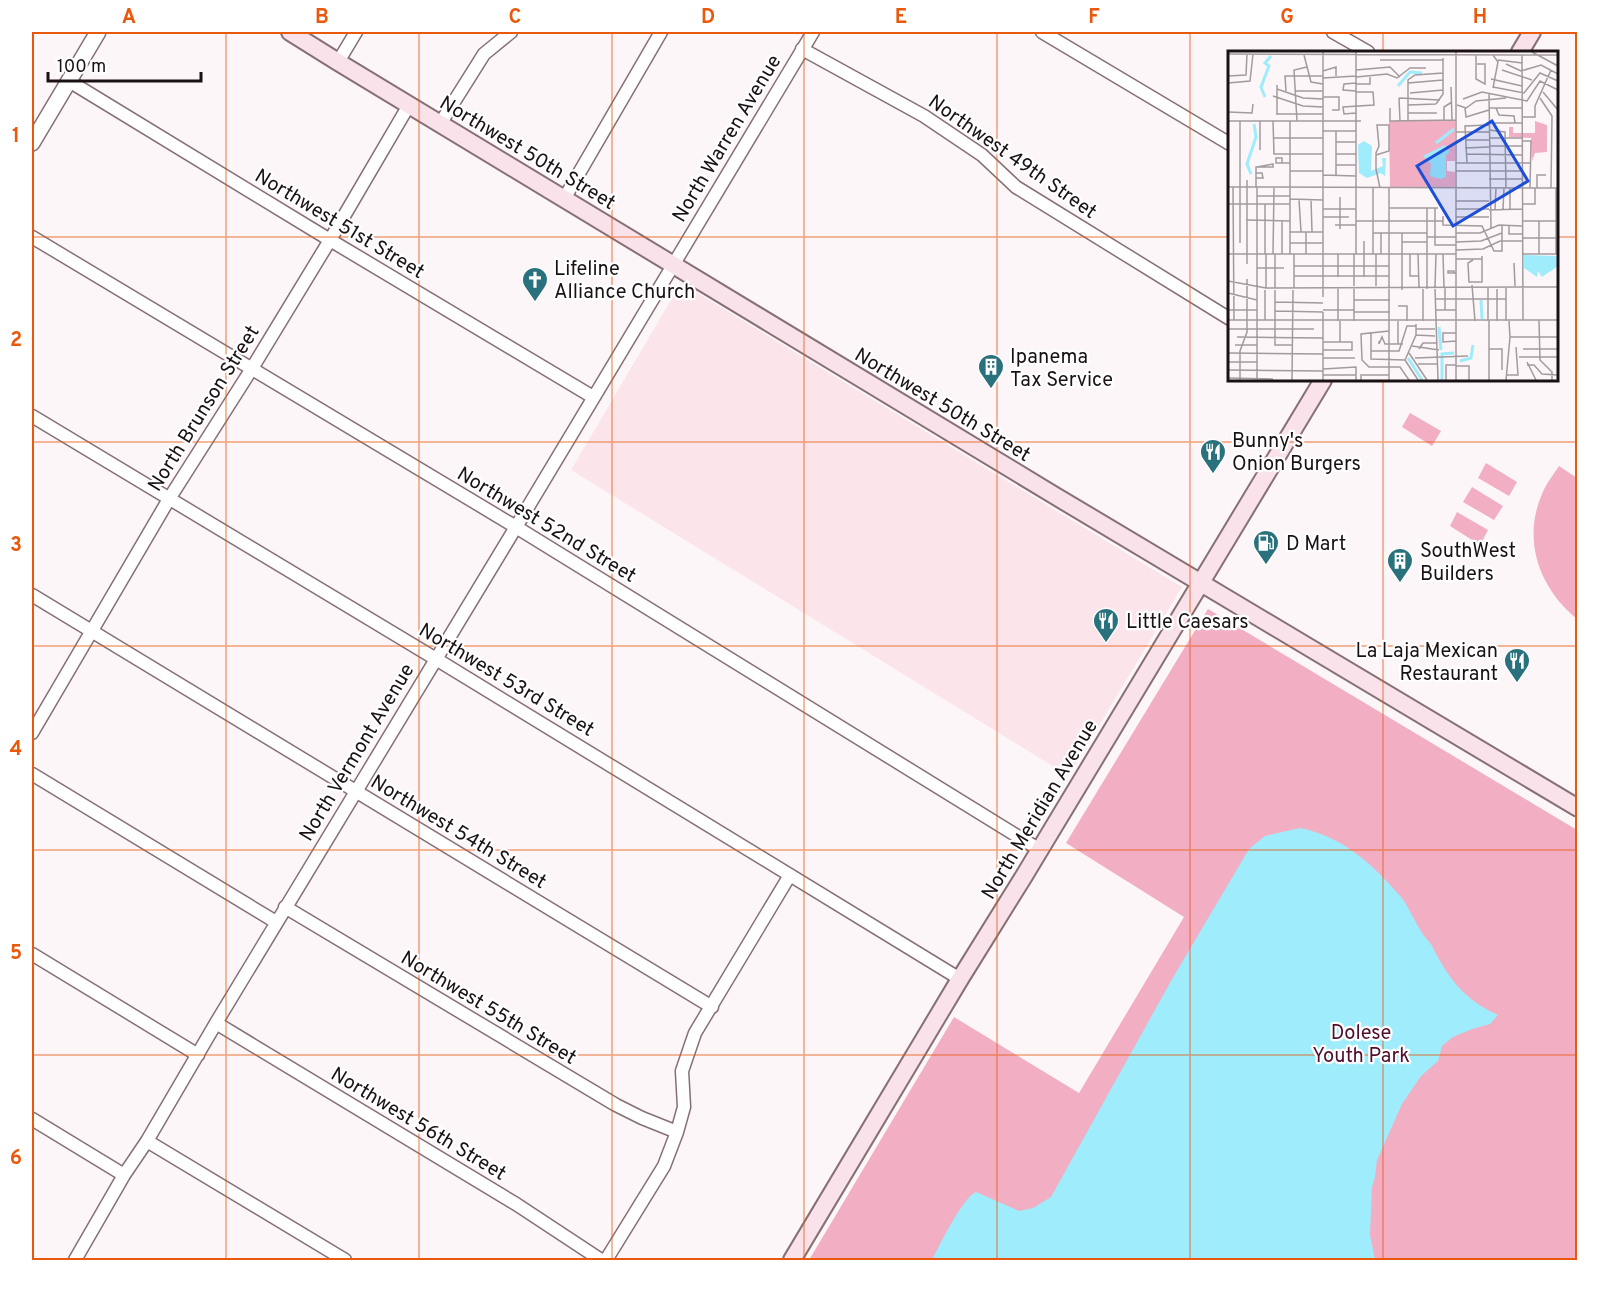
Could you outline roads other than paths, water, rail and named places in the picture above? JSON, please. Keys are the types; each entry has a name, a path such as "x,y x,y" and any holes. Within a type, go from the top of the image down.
{"main road":[{"name":"Northwest 50th Street","path":"290,32 1200,583 1578,808"},
{"path":"1521,51 1532,32"},
{"name":"North Meridian Avenue","path":"792,1260 1322,381"}],"street":[{"path":"32,143 98,32"},
{"path":"338,62 356,32"},
{"path":"440,124 484,54 511,32"},
{"path":"564,199 661,32"},
{"name":"North Warren Avenue","path":"673,265 813,32"},
{"path":"1042,32 1228,143"},
{"path":"1333,32 1366,51"},
{"name":"Northwest 49th Street","path":"802,49 924,116 982,155 1016,187 1228,318"},
{"name":"Northwest 51st Street","path":"69,81 593,397"},
{"name":"North Brunson Street","path":"32,733 169,499 251,370 409,105"},
{"name":"Northwest 52nd Street","path":"32,237 516,527 1040,850"},
{"name":"North Vermont Avenue","path":"78,1259 124,1175 147,1142 276,922 673,265"},
{"name":"Northwest 53rd Street","path":"32,416 960,979"},
{"name":"Northwest 54th Street","path":"32,595 712,1007"},
{"path":"32,774 276,922"},
{"path":"606,1260 664,1166 684,1107 682,1071 695,1033 790,874"},
{"name":"Northwest 55th Street","path":"285,907 616,1105 642,1119 677,1132"},
{"path":"32,954 198,1054"},
{"name":"Northwest 56th Street","path":"216,1023 516,1204 601,1260"},
{"path":"32,1119 124,1175"},
{"path":"147,1142 345,1260"}],"water":[{"path":"1300,828 1314,831 1339,842 1372,867 1403,899 1450,977 1475,1002 1498,1015 1490,1024 1453,1037 1442,1046 1438,1061 1421,1076 1402,1104 1377,1160 1372,1187 1370,1235 1375,1260 932,1260 958,1212 976,1192 1019,1211 1033,1208 1051,1197 1171,981 1249,849 1265,836"}],"place":[{"name":"Lifeline Alliance Church","path":"535,303"},
{"name":"Ipanema Tax Service","path":"991,390"},
{"name":"Bunny's Onion Burgers","path":"1213,475"},
{"name":"D Mart","path":"1266,566"},
{"name":"SouthWest Builders","path":"1400,584"},
{"name":"Little Caesars","path":"1106,644"},
{"name":"La Laja Mexican Restaurant","path":"1517,684"}],"park label":[{"name":"Dolese Youth Park","path":"1361,1044"}]}
